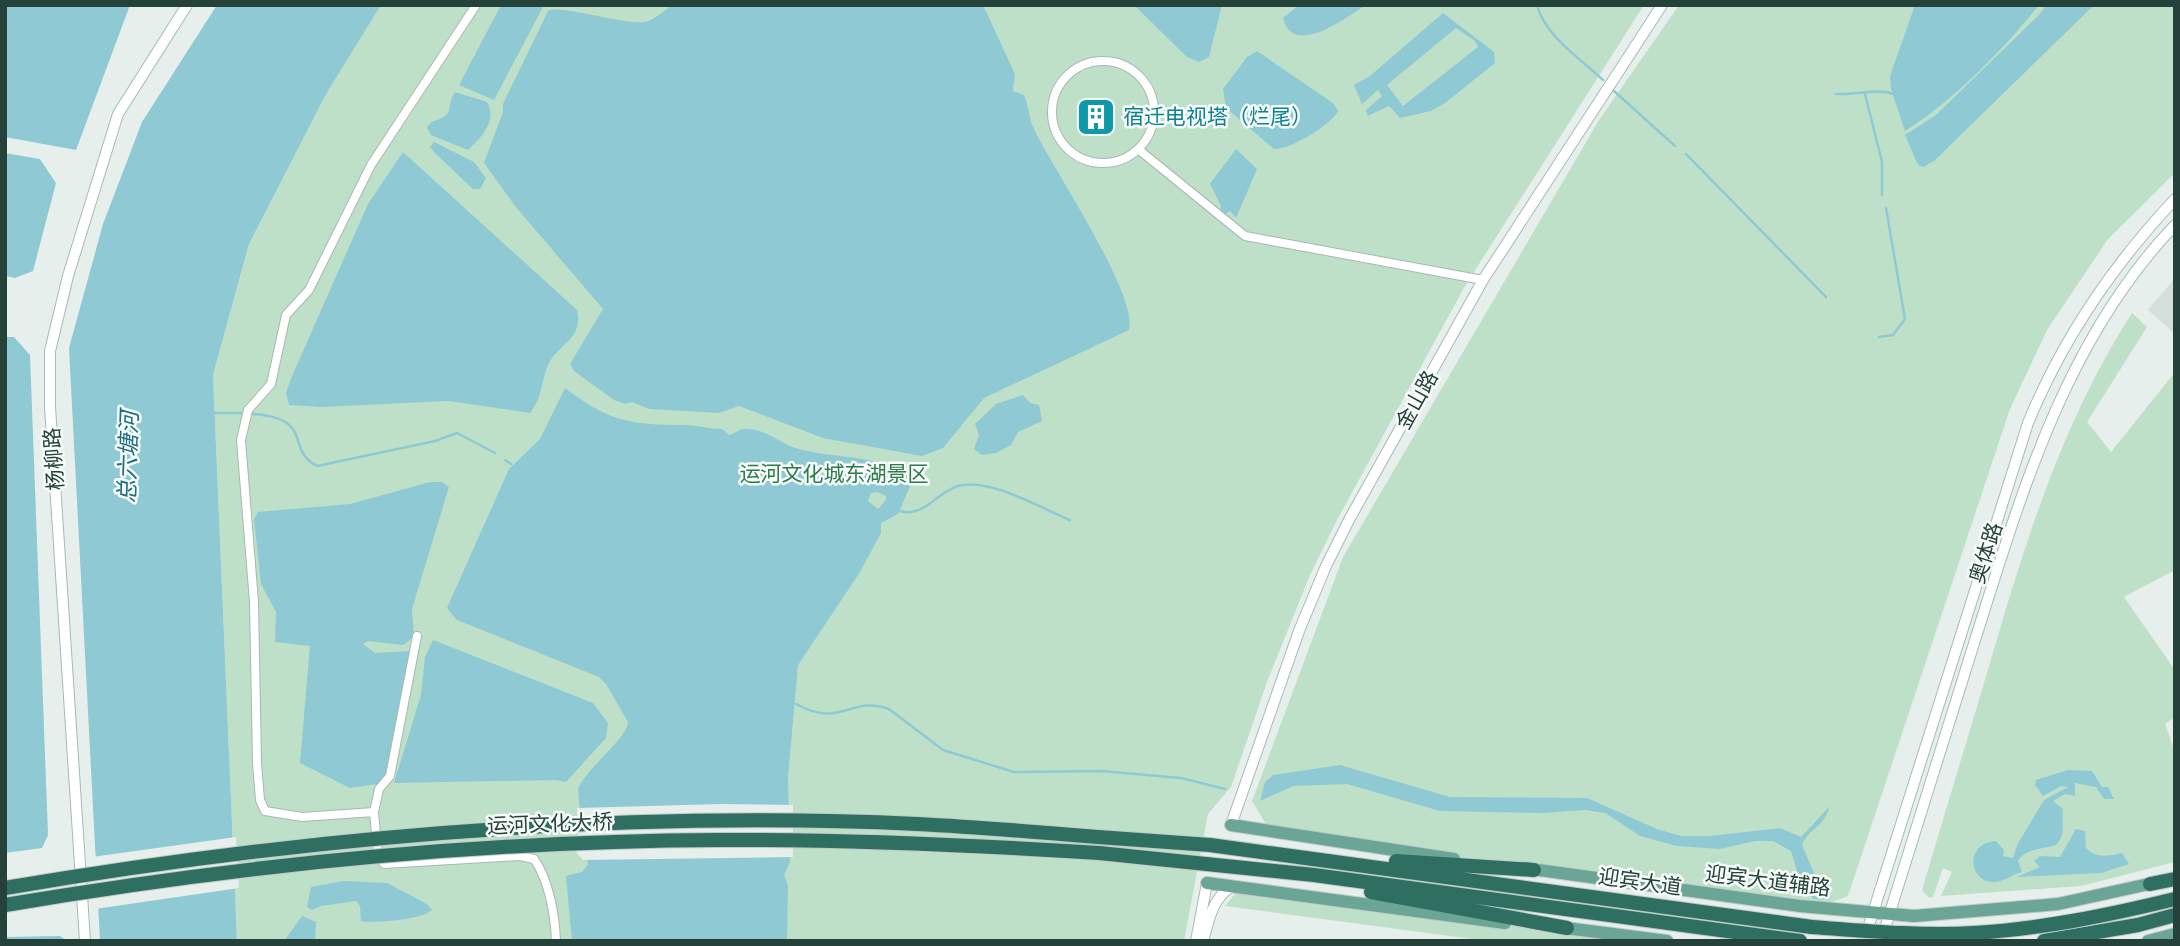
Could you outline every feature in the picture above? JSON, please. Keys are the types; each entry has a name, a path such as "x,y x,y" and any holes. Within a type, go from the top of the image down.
{"highway":[{"name":"运河文化大桥","path":"5,888 195,858 397,836 507,828 656,822 840,822 916,824 1098,837"},
{"name":"迎宾大道","path":"1098,837 1156,840 1812,927 1907,933 1974,933 2073,921 2175,899"},
{"name":"运河文化大桥","path":"5,905 190,877 321,861 546,845 803,840 928,843 1099,853"},
{"path":"1156,840 1218,841 1381,859 1534,870"},
{"name":"迎宾大道","path":"1099,853 1314,874 1800,941"},
{"path":"1166,859 1381,893 1567,928"},
{"path":"2150,884 2175,878"},
{"path":"2044,941 2138,925 2175,915"}],"main road":[{"name":"迎宾大道辅路","path":"1231,825 1800,906 1889,914 1940,916 2058,904 2150,884"},
{"path":"1207,883 1511,924 1667,941"},
{"path":"2154,939 2175,934"}],"street":[{"name":"杨柳路","path":"85,941 50,407 50,351 68,276 118,114 187,5"},
{"path":"374,812 302,817 275,815 265,811 260,800 254,602 241,440 248,410 271,384 286,315 309,290 371,165 476,5"},
{"name":"金山路","path":"1231,825 1254,755 1326,566 1483,280 1662,5"},
{"path":"1093,61 1110,61 1139,75 1153,104 1150,128 1138,149 1110,162 1080,157 1067,148 1053,120 1057,90 1065,77 1078,67 1093,61"},
{"path":"1138,149 1245,236 1483,280"},
{"name":"奥体路","path":"1864,941 2023,436 2045,382 2094,299 2148,228 2175,199"},
{"name":"奥体路","path":"1881,941 2039,444 2077,363 2106,315 2175,225"},
{"path":"417,636 390,776 379,789 374,812 378,855 384,864 520,856 534,859 540,867 550,903 556,941"},
{"path":"1196,941 1207,883"},
{"path":"1203,941 1215,903 1220,894 1231,887"},
{"path":"2154,939 2175,940"}],"shaded area":[{"path":"2175,278 2175,334 2148,310"}],"green space":[{"name":"运河文化城东湖景区","path":"381,5 1644,5 1465,286 1337,520 1310,575 1267,682 1231,787 1208,814 1184,941 237,941 213,375 249,244 326,93"},
{"path":"1679,5 2175,5 2175,173 2108,239 2047,330 2010,409 1848,896 1809,911 1273,836 1252,801 1343,557 1599,120"},
{"path":"2132,313 2147,327 2087,422 2111,452 2175,372 2175,570 2124,597 2175,670 2175,717 2165,724 2175,752 2175,862 2081,886 1941,896 1952,872 1943,868 1933,897 1929,898 1922,890 2034,523 2086,394"},
{"path":"1254,882 1640,941 1487,941 1225,906 1243,884"}],"water":[{"path":"5,5 130,5 76,150 5,137"},
{"name":"总六塘河","path":"217,5 381,5 326,94 249,244 213,375 237,941 100,941 69,348 103,224 142,122"},
{"path":"501,5 544,5 494,100 459,85"},
{"path":"672,5 983,5 1015,74 1013,91 1024,95 1035,131 1092,231 1121,289 1128,313 1129,330 984,398 943,448 922,456 823,438 739,406 719,413 649,409 632,402 625,404 614,400 574,371 570,364 603,309 515,206 484,163 503,112 503,104 548,11 565,10 622,21 644,22 655,18"},
{"path":"1134,5 1222,5 1209,57 1199,62 1187,57"},
{"path":"1299,5 1366,5 1321,31 1298,35 1289,30 1283,18"},
{"path":"1915,5 2039,5 1976,74 1942,104 1905,131 1891,89 1890,76"},
{"path":"2046,5 2094,5 1934,161 1923,167 1918,165 1905,135 1936,115 2039,15"},
{"path":"1443,13 1494,52 1495,63 1445,103 1431,111 1400,118 1389,106 1368,116 1366,110 1382,96 1378,90 1362,104 1354,85 1370,76","holes":["1456,28 1475,41 1478,47 1403,106 1387,85"]},
{"path":"1257,51 1333,103 1338,111 1334,117 1299,141 1274,149 1226,108 1223,89 1247,57"},
{"path":"455,92 487,102 490,109 486,129 468,150 431,135 427,128 431,122 448,113"},
{"path":"434,142 474,162 486,178 480,189 473,189 435,153 430,147"},
{"path":"1236,149 1257,169 1236,218 1230,211 1224,215 1220,211 1221,206 1210,184"},
{"path":"403,152 577,310 577,327 550,361 537,401 530,413 449,401 321,407 289,405 286,393 292,376 368,204"},
{"path":"5,153 40,159 56,183 33,271 15,278 5,276"},
{"path":"5,337 14,337 30,355 48,835 42,848 5,853"},
{"path":"565,388 594,408 620,419 649,424 722,429 729,435 742,429 754,430 805,451 875,461 904,470 914,477 898,514 881,523 881,533 860,572 798,665 788,777 790,862 784,875 788,886 787,941 572,941 566,876 582,872 588,864 582,842 578,789 589,772 622,736 628,722 599,677 457,620 447,608 509,469 540,439","holes":["831,463 838,470 835,477 824,475 820,471","878,492 886,496 878,509 868,501 871,493"]},
{"path":"1023,395 1030,403 1039,405 1042,421 1018,432 1011,445 996,453 982,455 974,449 979,435 975,424 996,404"},
{"path":"430,482 442,482 449,487 412,609 414,637 403,645 368,641 363,644 375,653 409,651 414,655 384,783 350,788 300,763 310,646 275,642 276,612 261,584 254,519 258,512 350,504"},
{"path":"433,640 593,703 608,723 606,738 566,782 394,783 421,695 425,657"},
{"path":"1340,765 1450,797 1587,798 1657,829 1681,836 1710,836 1780,828 1801,837 1830,806 1823,820 1802,845 1820,887 1831,897 1829,900 1813,899 1800,881 1791,851 1773,841 1755,841 1720,849 1677,846 1640,836 1605,813 1585,810 1543,813 1440,811 1347,784 1293,786 1260,801 1265,782 1273,775"},
{"path":"2068,770 2092,771 2102,787 2108,787 2114,799 2104,799 2096,787 2075,783 2075,796 2065,794 2053,801 2063,809 2063,832 2056,845 2025,854 2018,861 2022,872 2006,879 1996,882 1980,877 1974,863 1979,849 1986,843 1996,841 2004,850 2003,856 2013,858 2017,845 2044,800 2068,787 2061,786 2043,796 2035,785 2036,780"},
{"path":"2076,829 2085,831 2086,848 2094,854 2103,856 2122,853 2129,864 2101,873 2017,877 2040,867 2034,861 2040,856 2060,857"},
{"path":"344,881 387,883 427,904 432,910 409,918 367,922 361,921 360,906 356,901 321,906 312,910 307,907 311,887"},
{"path":"302,916 316,922 315,941 284,941"},
{"path":"60,936 67,941 5,941 5,937"}],"pier":[{"path":"793,805 793,857 583,860 575,851 578,841 577,808"},
{"path":"236,837 239,888 95,909 92,857"}],"waterway":[{"path":"1537,5 1541,16 1556,37 1603,80"},
{"path":"1614,91 1675,146"},
{"path":"1836,94 1892,94"},
{"path":"1865,94 1882,162 1882,195"},
{"path":"1686,154 1826,297"},
{"path":"1879,337 1893,335 1905,319 1886,208"},
{"path":"212,413 241,413"},
{"path":"253,414 285,422 292,428 307,459 317,466 435,441 457,433 495,453"},
{"path":"505,460 511,464"},
{"path":"900,511 916,511 950,489 970,484 1014,495 1070,520"},
{"path":"796,704 824,713 864,706 889,709 943,750 1014,772 1101,771 1181,778 1225,789"}],"place":[{"name":"宿迁电视塔（烂尾）","path":"1096,117"}]}
